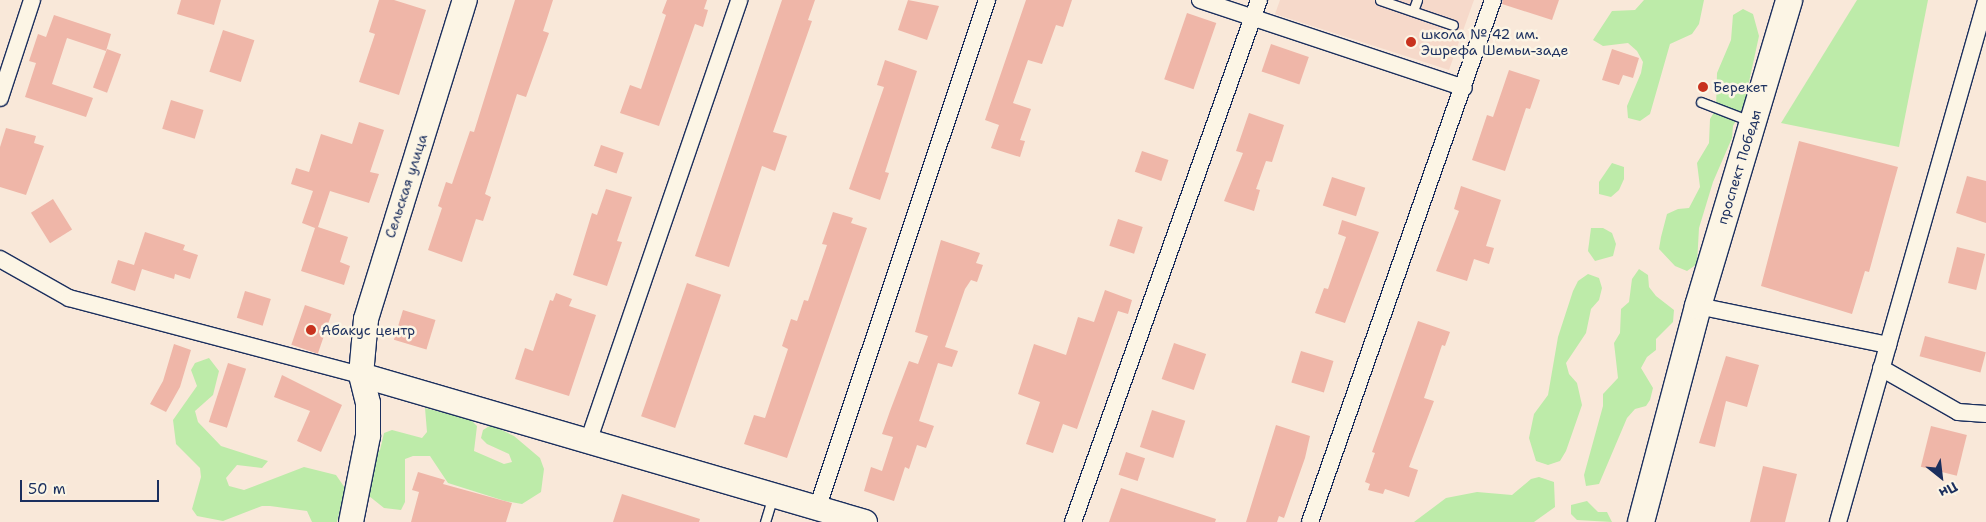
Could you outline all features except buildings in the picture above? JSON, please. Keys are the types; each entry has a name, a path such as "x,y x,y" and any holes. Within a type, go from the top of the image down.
{"main road":[{"name":"Сельская улица","path":"351,522 368,436 368,403 361,375 366,319 465,0"},
{"name":"проспект Победы","path":"1641,522 1698,306 1789,0"},
{"path":"361,375 864,522"}],"street":[{"path":"0,98 32,0"},
{"path":"588,442 739,0"},
{"path":"817,509 987,0"},
{"path":"1200,0 1464,88"},
{"path":"1073,522 1259,0"},
{"path":"1310,522 1464,88 1493,0"},
{"path":"1838,522 1986,0"},
{"path":"0,259 69,298 361,375"},
{"path":"1698,306 1888,345"},
{"path":"1881,368 1958,412 1986,414"}],"lane":[{"path":"1380,0 1453,25"},
{"path":"1413,11 1417,0"},
{"path":"1701,102 1753,122"},
{"path":"765,522 773,496"}],"shaded area":[{"name":"школа № 42 им. Эшрефа Шемьи-заде","path":"1280,0 1474,0 1449,70 1275,14"}],"green space":[{"path":"1644,0 1704,0 1699,24 1692,34 1670,44 1650,114 1640,121 1628,118 1627,106 1641,73 1643,62 1637,51 1628,43 1603,46 1593,40 1612,11 1635,10"},
{"path":"1857,0 1928,0 1899,147 1781,123"},
{"path":"1743,9 1753,14 1759,36 1744,105 1733,126 1732,138 1713,182 1699,228 1697,264 1687,271 1675,266 1659,249 1661,237 1667,214 1678,209 1689,208 1700,187 1697,163 1709,143 1710,119 1716,109 1717,73 1731,40 1733,15"},
{"path":"1612,163 1624,167 1624,179 1619,190 1611,197 1599,194 1599,182"},
{"path":"1591,228 1603,228 1612,233 1616,244 1613,256 1595,261 1588,251"},
{"path":"1639,269 1648,275 1649,287 1656,296 1674,310 1673,322 1656,339 1656,350 1647,357 1641,368 1653,388 1650,400 1646,406 1635,409 1627,418 1599,484 1586,486 1584,475 1603,406 1603,394 1618,378 1614,343 1620,333 1621,309 1629,302 1632,279"},
{"path":"1588,274 1599,278 1602,288 1599,300 1591,309 1586,333 1566,363 1569,374 1577,383 1582,405 1566,451 1560,461 1548,465 1536,461 1529,438 1534,414 1548,395 1558,337 1573,291 1578,281"},
{"path":"209,358 219,371 213,395 195,411 198,422 221,446 268,461 262,468 237,465 226,478 229,486 244,490 304,467 336,475 345,488 337,522 312,522 307,511 270,506 262,506 223,521 197,516 192,509 201,477 200,468 176,444 173,420 197,386 191,370 195,363"},
{"path":"425,408 471,420 477,426 474,451 504,464 512,462 509,454 487,444 481,438 483,430 491,425 514,436 540,458 544,469 541,492 522,504 505,501 448,483 430,456 413,456 405,459 405,502 401,510 384,508 364,492 368,477 374,471 374,455 380,450 384,433 392,430 422,438 427,432"},
{"path":"1539,477 1554,482 1555,507 1534,522 1414,522 1446,498 1477,492 1512,495 1531,479"},
{"path":"1587,501 1598,512 1607,512 1612,522 1577,520 1571,514 1571,505"}],"place":[{"name":"школа № 42 им. Эшрефа Шемьи-заде","path":"1411,42"},
{"name":"Берекет","path":"1703,87"},
{"name":"Абакус центр","path":"311,330"}]}
